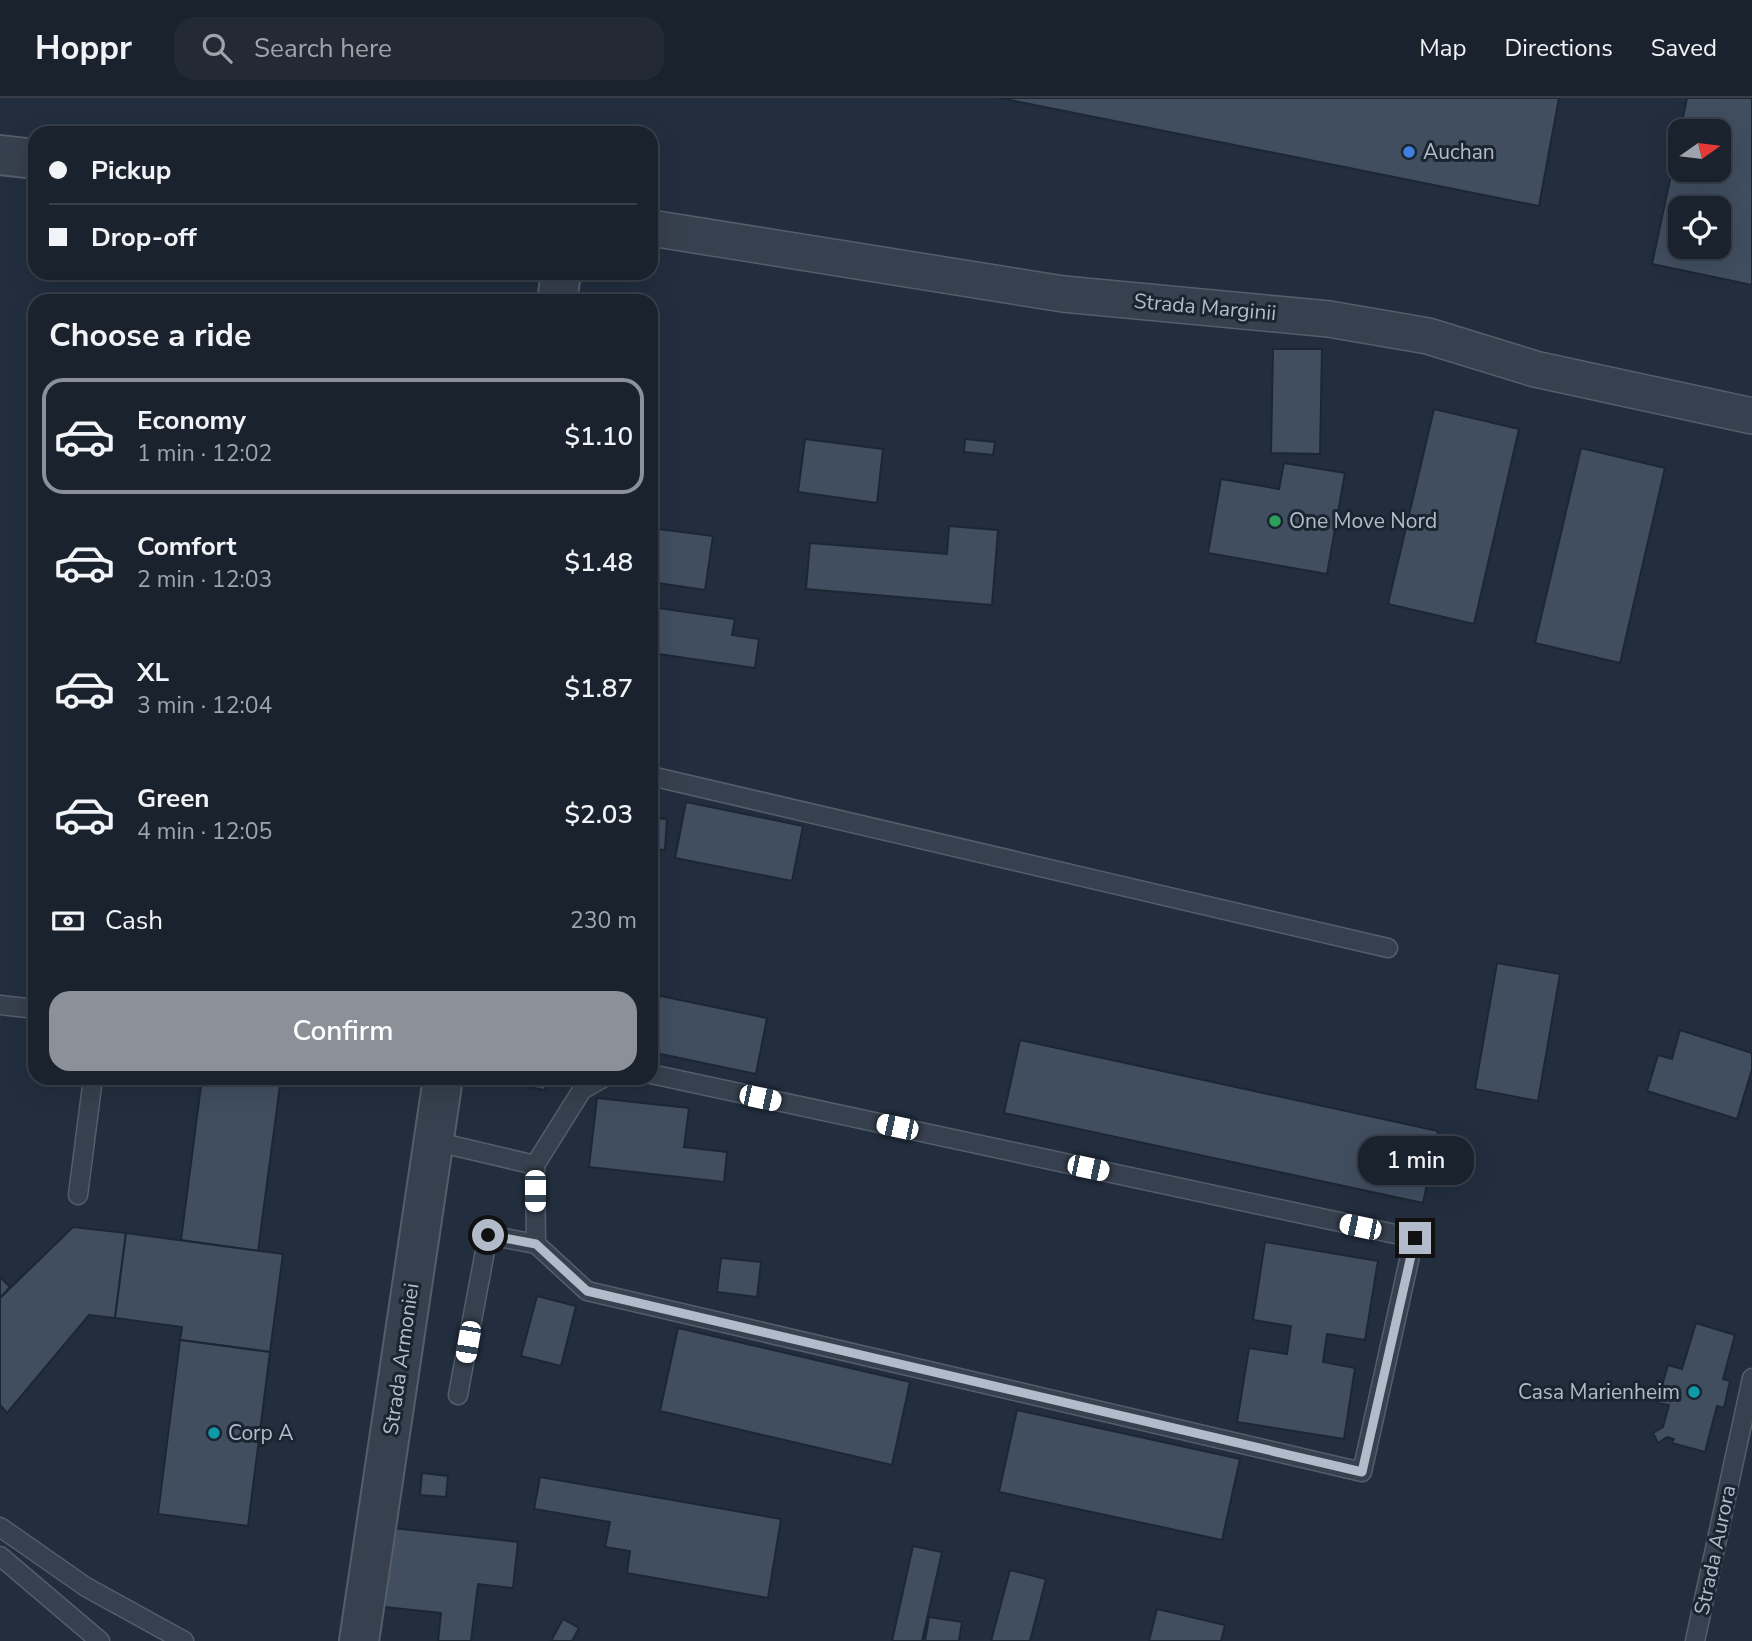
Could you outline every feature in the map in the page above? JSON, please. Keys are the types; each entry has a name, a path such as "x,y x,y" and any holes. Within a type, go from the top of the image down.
{"street":[{"path":"0,155 28,158"},
{"name":"Strada Marginii","path":"658,229 1063,294 1342,321 1428,337 1535,369 1752,416"},
{"name":"Strada Armoniei","path":"359,1641 442,1085"}],"lane":[{"path":"658,778 1388,948"},
{"path":"0,1005 28,1008"},
{"path":"458,1395 488,1235 536,1244 587,1291 1362,1472 1415,1238 658,1076"},
{"path":"78,1195 92,1085"},
{"path":"536,1244 535,1165 582,1090 591,1085"},
{"path":"433,1141 535,1165"},
{"name":"Strada Aurora","path":"1695,1641 1752,1378"},
{"path":"0,1527 86,1587 184,1641"},
{"path":"0,1556 100,1641"}],"building":[{"name":"Auchan","path":"1000,98 1559,98 1539,206"},
{"path":"1687,98 1752,98 1752,285 1652,264 1670,182 1731,182 1731,119 1683,119"},
{"path":"1273,349 1322,349 1320,454 1271,453"},
{"path":"1434,409 1519,429 1474,624 1388,604"},
{"path":"805,439 883,449 877,503 798,492"},
{"path":"965,439 995,442 993,455 964,452"},
{"path":"1581,448 1665,468 1620,663 1535,643"},
{"name":"One Move Nord","path":"1284,463 1345,473 1327,574 1208,553 1221,479 1279,489"},
{"path":"949,526 998,530 992,605 806,589 810,543 947,554"},
{"path":"658,529 713,536 705,590 658,583"},
{"path":"658,608 735,619 732,635 759,639 755,668 658,654"},
{"path":"686,802 803,826 792,881 675,858"},
{"path":"658,818 667,819 665,850 658,850"},
{"path":"1497,963 1560,974 1538,1101 1475,1089"},
{"path":"658,995 767,1018 756,1074 658,1053"},
{"path":"1680,1030 1752,1053 1752,1069 1737,1119 1647,1091 1658,1055 1672,1059"},
{"path":"1020,1040 1438,1131 1423,1203 1004,1113"},
{"path":"201,1085 280,1085 258,1251 181,1240"},
{"path":"518,1085 546,1085 545,1090"},
{"path":"597,1098 689,1108 684,1147 727,1152 724,1182 589,1167"},
{"path":"73,1227 126,1233 115,1318 89,1315 7,1413 0,1405 0,1298"},
{"path":"126,1233 283,1254 270,1352 180,1340 182,1327 115,1318"},
{"path":"1265,1242 1378,1261 1365,1340 1327,1334 1323,1362 1355,1368 1344,1439 1237,1422 1249,1348 1287,1354 1291,1326 1253,1320"},
{"path":"721,1258 761,1262 757,1297 717,1292"},
{"path":"0,1277 10,1287 0,1298"},
{"path":"537,1296 576,1306 561,1366 521,1356"},
{"name":"Casa Marienheim","path":"1696,1323 1735,1335 1723,1379 1730,1381 1724,1408 1717,1406 1705,1452 1672,1443 1674,1439 1667,1437 1658,1443 1653,1433 1663,1427 1669,1405 1657,1403 1668,1365 1682,1369"},
{"path":"678,1328 910,1382 892,1465 660,1411"},
{"name":"Corp A","path":"180,1340 270,1352 248,1526 158,1514"},
{"path":"1017,1410 1240,1459 1222,1540 999,1492"},
{"path":"422,1473 448,1476 446,1497 420,1495"},
{"path":"540,1477 781,1519 768,1598 627,1573 630,1551 605,1547 610,1522 534,1509"},
{"path":"393,1528 518,1542 513,1588 478,1584 471,1641 438,1641 441,1613 384,1607"},
{"path":"913,1546 942,1552 922,1641 892,1641"},
{"path":"1010,1570 1046,1579 1030,1641 991,1641"},
{"path":"1157,1609 1225,1625 1221,1641 1149,1641"},
{"path":"929,1617 962,1622 959,1641 925,1641"},
{"path":"563,1619 579,1628 572,1641 551,1641"}],"place":[{"name":"Auchan","path":"1409,152"},
{"name":"One Move Nord","path":"1275,521"},
{"name":"Casa Marienheim","path":"1694,1392"},
{"name":"Corp A","path":"214,1433"}],"route":[{"path":"488,1235 536,1244 587,1291 1362,1472 1415,1238"}]}
